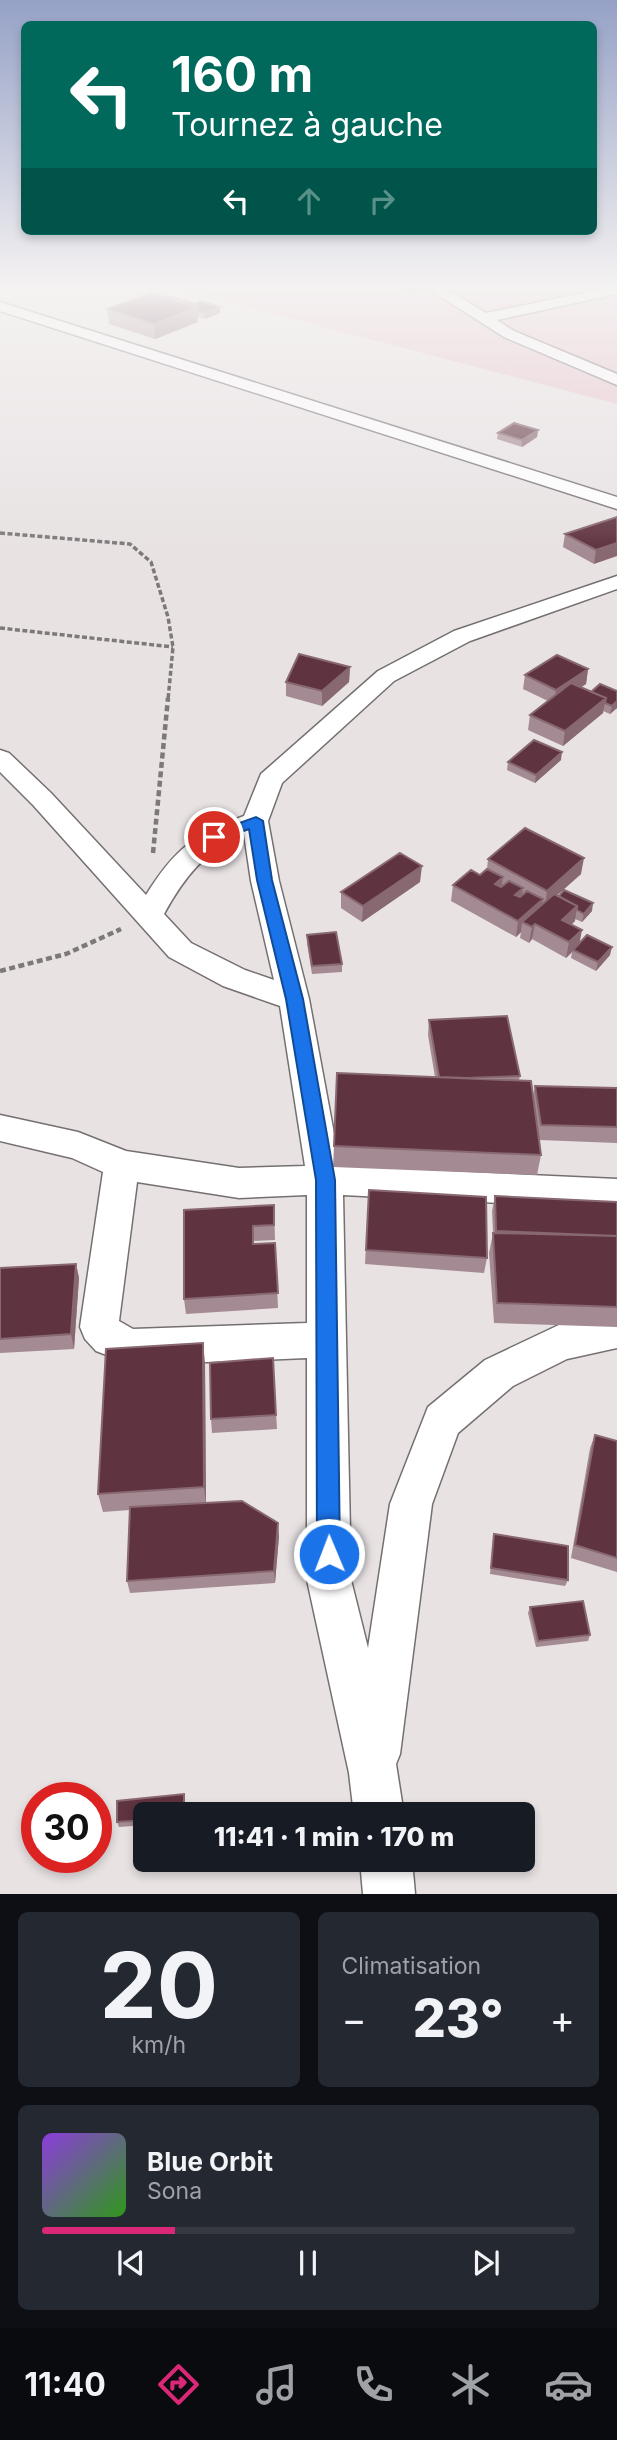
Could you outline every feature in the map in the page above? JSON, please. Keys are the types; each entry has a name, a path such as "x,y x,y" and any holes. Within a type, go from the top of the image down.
{"street":[{"path":"214,374 617,503"},
{"path":"377,1802 329,1580 325,1180 294,999 265,880 256,821 270,780 386,676 462,636 617,582"},
{"path":"0,758 42,799 180,950 234,978 294,999"},
{"path":"148,916 165,884 214,837 256,821"},
{"path":"0,1128 78,1146 122,1165 239,1183 325,1180 617,1194"},
{"path":"122,1165 99,1327 110,1339 133,1347 326,1340"},
{"path":"373,1773 411,1504 443,1421 499,1373 561,1342 617,1331"},
{"path":"387,1872 389,1894"}],"path":[{"path":"0,533 130,544 151,562 169,617 173,648 148,916 66,954 0,971"},
{"path":"0,628 173,648"}],"shaded area":[{"path":"504,374 617,374 617,404"}],"building":[{"path":"514,423 538,430 522,440 498,433"},
{"path":"617,517 617,543 596,550 565,534"},
{"path":"299,654 350,667 322,691 286,682"},
{"path":"557,655 588,669 556,690 525,675"},
{"path":"571,683 606,698 565,731 530,715"},
{"path":"600,684 617,691 617,701 612,706 605,703 606,698 591,692"},
{"path":"534,740 562,752 536,775 508,762"},
{"path":"525,828 584,858 547,891 488,859"},
{"path":"400,853 422,866 363,906 341,892"},
{"path":"487,869 503,877 495,884 501,887 509,881 523,888 515,895 520,897 527,891 543,899 518,921 453,885 471,870 480,875"},
{"path":"564,890 593,903 584,914 577,910 577,906 559,896"},
{"path":"554,894 577,906 562,920 582,930 569,942 535,924 532,927 522,922"},
{"path":"336,932 342,964 312,966 307,935"},
{"path":"587,935 612,947 598,962 573,950"},
{"path":"507,1016 520,1076 439,1077 429,1020"},
{"path":"337,1073 531,1081 541,1155 334,1146"},
{"path":"535,1086 617,1088 617,1127 541,1125"},
{"path":"369,1190 486,1197 487,1258 366,1250"},
{"path":"495,1196 617,1202 617,1236 496,1231"},
{"path":"274,1205 274,1225 253,1226 253,1244 275,1243 278,1293 184,1299 184,1210"},
{"path":"493,1233 617,1236 617,1307 497,1303"},
{"path":"76,1264 71,1334 0,1339 0,1268"},
{"path":"203,1343 204,1487 98,1494 106,1349"},
{"path":"273,1358 276,1415 211,1419 210,1363"},
{"path":"595,1435 617,1441 617,1558 575,1545"},
{"path":"242,1501 278,1523 274,1571 127,1581 130,1507"},
{"path":"494,1534 568,1546 568,1580 491,1568"},
{"path":"583,1601 590,1635 538,1641 530,1607"},
{"path":"184,1794 184,1802 133,1802 133,1821 117,1822 117,1801"}],"route":[{"path":"214,837 256,821 265,880 294,999 325,1180 329,1554"}]}
